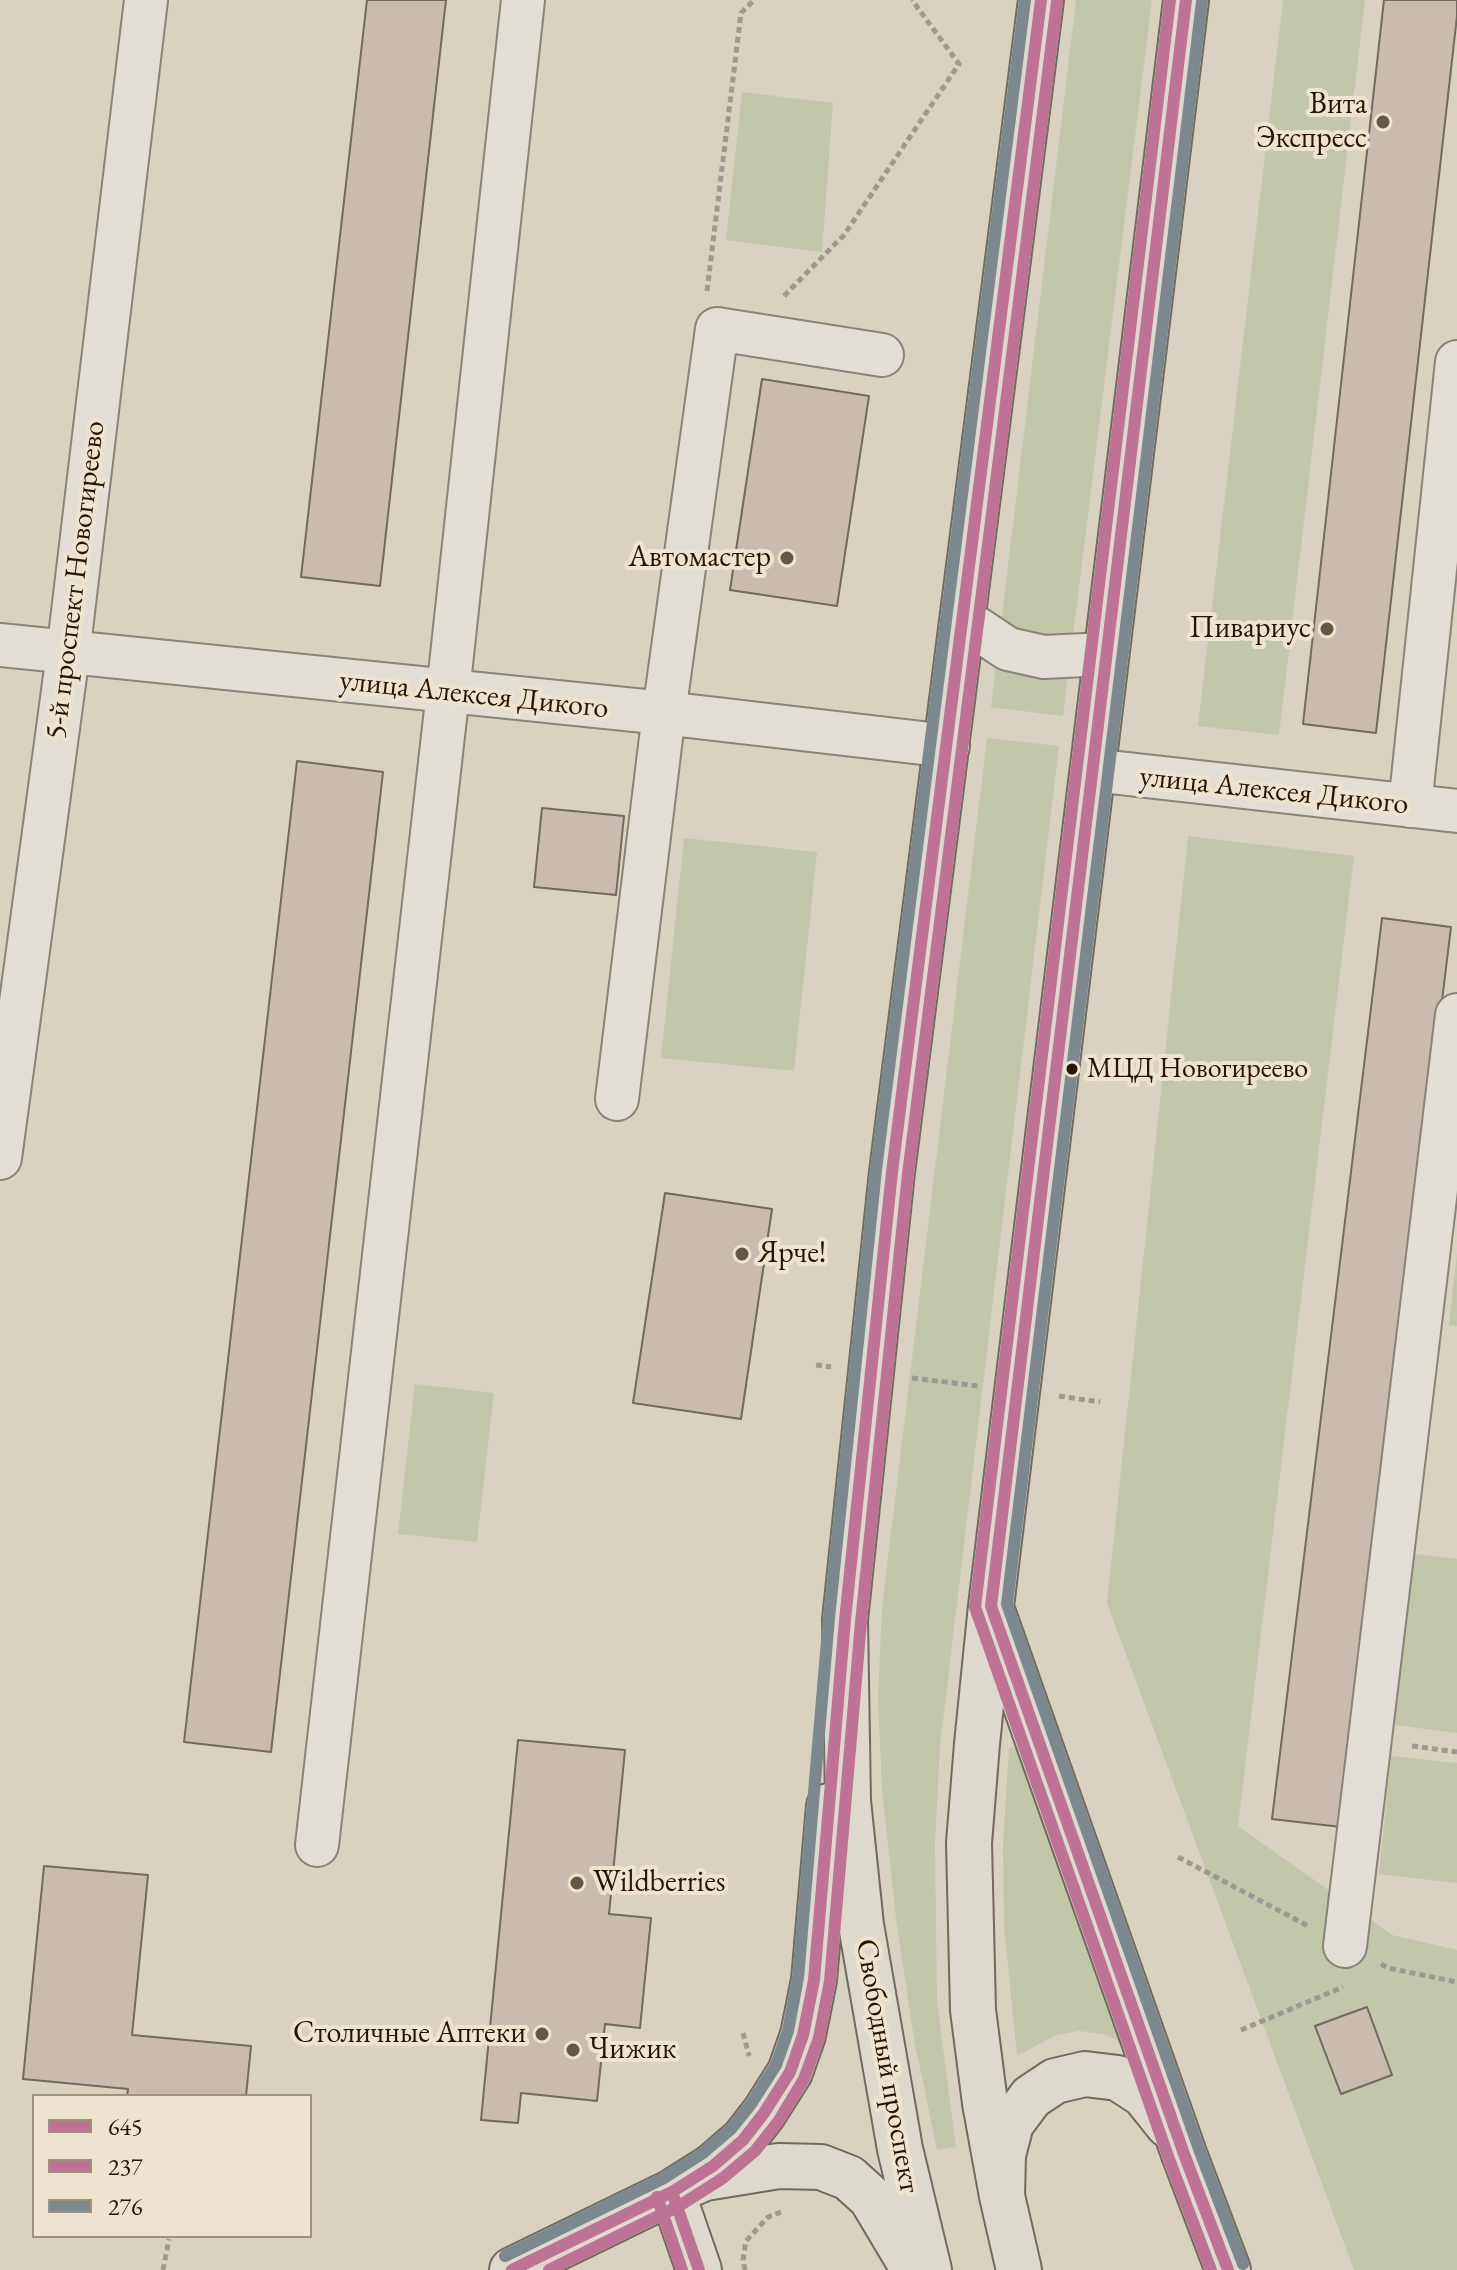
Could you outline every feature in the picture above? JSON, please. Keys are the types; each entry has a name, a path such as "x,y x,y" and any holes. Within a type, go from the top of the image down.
{"main road":[{"name":"Свободный проспект","path":"929,2270 900,2149 861,1925 848,1801 845,1620 892,1172 1041,0"},
{"path":"1019,2270 985,2103 975,2025 969,1843 991,1606 1186,0"},
{"path":"991,1606 1184,2154 1228,2270"},
{"path":"672,2192 713,2166 743,2140 790,2072 803,2035 814,1980 845,1620"},
{"path":"1002,2196 1003,2155 1011,2124 1031,2097 1055,2081 1085,2074 1118,2078 1144,2095 1164,2117 1184,2154"},
{"path":"512,2270 705,2178 779,2166 821,2167 849,2178 871,2198 914,2270"},
{"path":"672,2192 699,2270"}],"street":[{"name":"5-й проспект Новогиреево","path":"0,1158 68,654 146,0"},
{"path":"317,1845 523,0"},
{"path":"617,1099 664,713 732,332 882,355"},
{"path":"1410,806 1457,362"},
{"path":"963,619 1008,649 1044,657 1106,654"},
{"name":"улица Алексея Дикого","path":"0,645 664,713 948,746"},
{"name":"улица Алексея Дикого","path":"1092,770 1457,811"},
{"path":"1347,1966 1457,1015"}],"path":[{"path":"754,0 741,13 705,306 732,332 844,235 959,64 912,0"},
{"path":"816,1365 1100,1402"},
{"path":"1241,2030 1347,1966"},
{"path":"1375,1974 1388,1968"},
{"path":"745,2270 746,2241 768,2217 790,2208"},
{"path":"163,2270 169,2239"}],"green space":[{"path":"1076,0 1152,0 1063,716 991,707"},
{"path":"1283,0 1365,0 1279,735 1198,726"},
{"path":"742,92 833,103 822,252 726,240"},
{"path":"987,738 1059,746 940,1746 935,1843 937,2002 956,2147 937,2150 914,2039 896,1919 882,1791 878,1698 882,1607"},
{"path":"1188,836 1354,856 1238,1826 1392,1935 1457,1950 1457,2270 1354,2270 1107,1603"},
{"path":"684,838 817,852 794,1071 661,1058"},
{"path":"1457,1253 1457,1326 1449,1325"},
{"path":"415,1384 494,1393 477,1542 398,1534"},
{"path":"1407,1553 1457,1559 1457,1733 1386,1724"},
{"path":"1020,1747 1123,2043 1103,2034 1079,2031 1056,2035 1017,2056 1004,1925 1003,1846 1009,1748"},
{"path":"1391,1756 1457,1763 1457,1883 1379,1874"}],"building":[{"path":"367,0 446,0 380,586 301,577"},
{"path":"1384,0 1457,0 1457,16 1376,733 1303,724"},
{"path":"762,379 869,396 837,606 730,590"},
{"path":"297,761 383,772 271,1752 184,1742"},
{"path":"542,808 624,816 616,895 534,887"},
{"path":"1382,918 1451,927 1341,1827 1272,1819"},
{"path":"665,1193 772,1209 741,1419 633,1403"},
{"path":"518,1740 625,1750 609,1914 651,1918 640,2028 605,2024 597,2101 521,2093 518,2123 481,2120"},
{"path":"44,1866 148,1875 132,2035 251,2046 246,2094 127,2094 128,2089 23,2079"},
{"path":"1367,2007 1392,2075 1341,2094 1315,2026"}],"transit line":[{"name":"276","path":"505,2256 664,2178 703,2153 731,2129 751,2104 776,2065 788,2031 798,1978 829,1618 876,1170 1025,0"},
{"name":"645","path":"512,2270 672,2192 713,2166 743,2140 764,2113 790,2072 803,2035 814,1980 845,1620 892,1172 1041,0"},
{"name":"237","path":"1170,0 975,1607 1211,2270"},
{"name":"645","path":"1186,0 991,1606 1184,2154 1228,2270"},
{"name":"237","path":"549,2270 679,2206 723,2178 755,2151 778,2122 804,2079 819,2038 830,1981 861,1622 908,1174 1057,2"},
{"name":"276","path":"1202,2 1007,1604 1199,2149 1243,2264"},
{"name":"645","path":"672,2192 699,2270"},
{"name":"237","path":"657,2197 682,2270"}],"place":[{"name":"Вита Экспресс","path":"1383,122"},
{"name":"Автомастер","path":"787,558"},
{"name":"Пивариус","path":"1327,629"},
{"name":"МЦД Новогиреево","path":"1072,1069"},
{"name":"Ярче!","path":"742,1254"},
{"name":"Wildberries","path":"577,1883"},
{"name":"Столичные Аптеки","path":"542,2034"},
{"name":"Чижик","path":"573,2050"}]}
